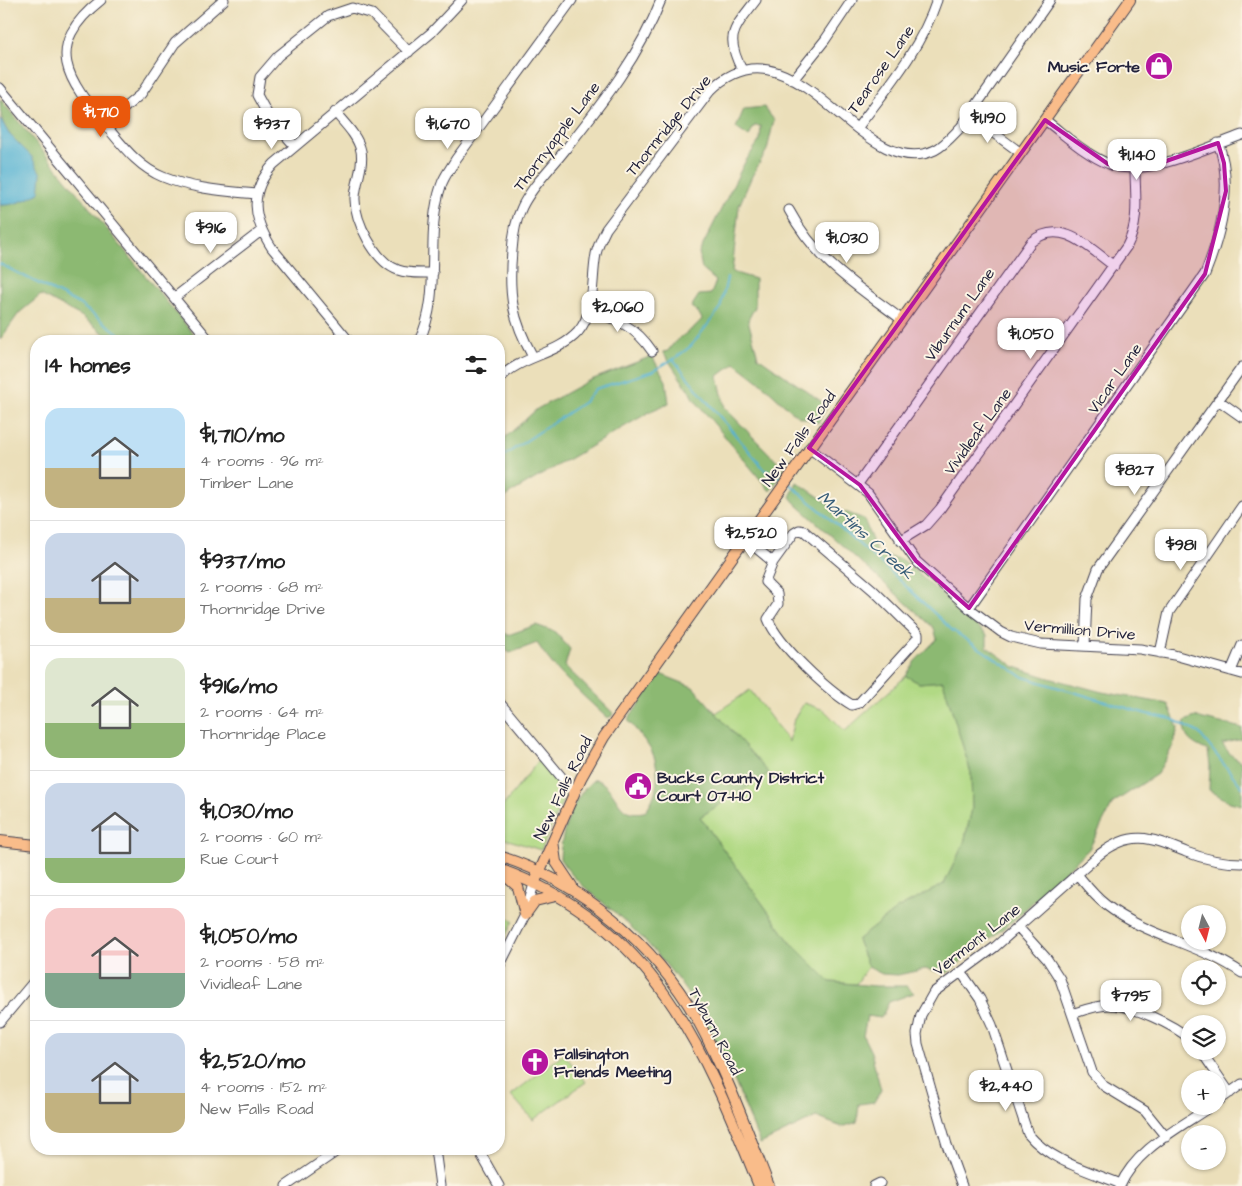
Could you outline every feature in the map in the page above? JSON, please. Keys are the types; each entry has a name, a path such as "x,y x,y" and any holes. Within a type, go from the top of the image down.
{"main road":[{"name":"New Falls Road","path":"534,884 574,792 591,759 614,722 1130,0"},
{"path":"0,841 30,844"},
{"path":"553,841 553,852 559,869 579,895"},
{"name":"Tyburn Road","path":"505,858 538,872 579,895 611,918 649,954 688,1004 720,1066 769,1186"},
{"name":"Tyburn Road","path":"505,872 534,884 584,913 622,943 650,974 670,1000 715,1079 760,1186"},
{"path":"505,875 518,887 525,915"},
{"path":"525,915 535,901 556,896"}],"street":[{"path":"101,0 86,13 72,30 66,54 69,77 105,124 135,159 163,177 186,184 256,194"},
{"path":"105,124 140,94 175,43 224,0"},
{"path":"343,335 272,248 261,231 257,215 256,194 268,170 409,52 444,20 462,0"},
{"path":"421,335 430,310 436,205 446,174 572,0"},
{"name":"Thornyapple Lane","path":"533,357 518,325 511,300 512,249 518,216 527,198 600,105 634,57 650,28 661,0"},
{"path":"742,70 732,46 732,36 756,0"},
{"path":"793,80 825,40 852,0"},
{"name":"Tearose Lane","path":"858,127 924,34 937,0"},
{"name":"Thornridge Drive","path":"505,374 515,366 571,338 581,327 588,311 596,251 612,218 710,91 725,78 742,70 763,69 793,80 895,152 920,154 943,145 969,115 1049,1"},
{"path":"295,146 269,117 257,96 260,77 278,56 328,16 352,8 372,14 409,52"},
{"path":"0,88 205,335"},
{"path":"335,112 361,149 362,158 355,204 365,236 386,262 397,270 433,273"},
{"path":"969,115 1021,153"},
{"path":"1045,120 1108,164 1135,169 1149,167 1242,135"},
{"name":"Vicar Lane","path":"969,608 1205,274 1214,247 1226,191 1224,162 1218,143"},
{"name":"Vividleaf Lane","path":"900,541 926,525 940,510 1127,246 1135,227 1135,169"},
{"path":"789,210 800,230 820,256 859,288 902,319"},
{"path":"175,297 261,231"},
{"name":"Viburnum Lane","path":"858,484 1011,268 1038,235 1056,232 1071,236 1114,266"},
{"path":"588,311 608,316 629,326 645,341 652,351"},
{"path":"1085,646 1087,599 1098,569 1242,367"},
{"path":"1218,400 1242,418"},
{"name":"Vermillion Drive","path":"810,448 858,484 877,504 900,541 922,567 969,608 1011,637 1040,644 1160,653 1242,674"},
{"path":"1160,653 1168,612 1242,506"},
{"path":"804,531 916,630 918,638 859,703 852,705 826,686 771,626 768,619 778,604 777,594 764,582 773,562 794,532 804,531"},
{"path":"744,538 773,562"},
{"path":"1232,671 1242,645"},
{"path":"505,709 574,792"},
{"name":"Vermont Lane","path":"962,1186 925,1074 917,1034 921,1015 930,997 995,947 1077,874 1109,847 1118,842 1135,838 1163,842 1215,860 1242,863"},
{"path":"1077,874 1099,899 1122,916 1214,958 1242,974"},
{"name":"New Falls Road","path":"505,956 525,915 534,884"},
{"path":"1018,927 1055,969 1089,1066 1098,1080 1113,1092 1145,1111 1166,1137"},
{"path":"961,972 980,999 992,1025 1022,1122 1028,1134 1038,1146 1120,1185 1134,1161 1198,1115"},
{"path":"0,1022 30,986"},
{"path":"1072,1014 1104,1005 1119,1006 1171,1027 1181,1033"},
{"path":"1207,1060 1230,1093"},
{"path":"1226,1096 1242,1084"},
{"path":"286,1186 331,1155"},
{"path":"436,1155 440,1186"},
{"path":"481,1155 499,1186"}],"highlighted area":[{"path":"1045,120 1108,164 1128,169 1149,167 1218,143 1224,163 1226,191 1205,274 969,608 916,561 860,485 809,448"}],"green space":[{"path":"0,99 194,335 106,335 81,316 41,295 19,313 0,340 0,205 5,205 31,156 8,132 4,126 0,110"},
{"path":"764,107 774,120 767,150 752,176 739,206 732,272 755,279 755,307 748,320 758,357 828,406 818,423 797,416 761,383 735,363 718,376 725,408 785,470 770,491 697,403 663,352 668,351 675,342 694,328 702,319 698,312 691,307 699,295 711,294 716,281 702,269 699,253 745,162 760,140 761,126 754,126 749,137 736,128 744,109"},
{"path":"652,356 666,381 669,403 653,410 509,494 505,498 505,438 537,409 586,382"},
{"path":"797,482 837,509 864,519 877,554 903,560 987,635 987,647 1015,667 1102,692 1168,704 1178,728 1173,746 1157,774 1113,803 1089,849 1015,919 947,973 925,969 898,975 882,974 868,967 857,940 897,909 944,884 964,843 972,809 971,773 943,681 919,683 906,676 915,661 937,639 934,628 796,504 790,497"},
{"path":"536,625 555,632 570,649 565,666 613,713 612,716 607,718 579,692 552,664 537,643 510,653 505,649 505,633 508,635"},
{"path":"660,674 693,687 769,773 700,817 790,942 830,982 876,986 907,986 914,993 889,1002 881,1018 867,1016 863,1036 871,1052 881,1090 874,1102 859,1104 857,1122 842,1127 816,1117 760,1144 719,1048 694,1003 679,981 643,939 623,919 577,880 560,859 563,837 570,815 580,794 595,779 607,787 625,810 636,813 644,812 649,806 657,784 657,767 652,752 628,720"},
{"path":"906,676 919,683 943,681 971,773 972,809 964,843 944,884 897,909 857,940 868,967 856,984 830,982 790,942 700,817 768,773 716,713 750,690 789,742 794,719 804,703 824,710 845,731"},
{"path":"1195,717 1242,728 1242,739 1222,744 1231,755 1242,762 1242,805 1230,802 1209,790 1210,765 1208,751 1190,740 1185,733 1185,721"},
{"path":"539,760 565,795 541,850 505,839 505,803"},
{"path":"505,915 513,921 505,938"},
{"path":"564,1054 586,1082 533,1120 511,1095"}],"water":[{"path":"0,118 9,134 31,156 41,174 39,193 20,202 5,205 0,205"}],"waterway":[{"name":"Martins Creek","path":"0,264 79,304 121,335"},
{"path":"674,359 691,346 720,309 727,278"},
{"name":"Martins Creek","path":"505,455 584,402 595,389 653,371 673,359 765,470 784,479"},
{"name":"Martins Creek","path":"790,484 892,573 952,630 1023,677 1147,714 1172,719 1199,733 1242,787"}],"place":[{"name":"Music Forte","path":"1159,66"},
{"name":"Bucks County District Court 07-1-10","path":"638,786"},
{"name":"Fallsington Friends Meeting","path":"535,1062"}]}
